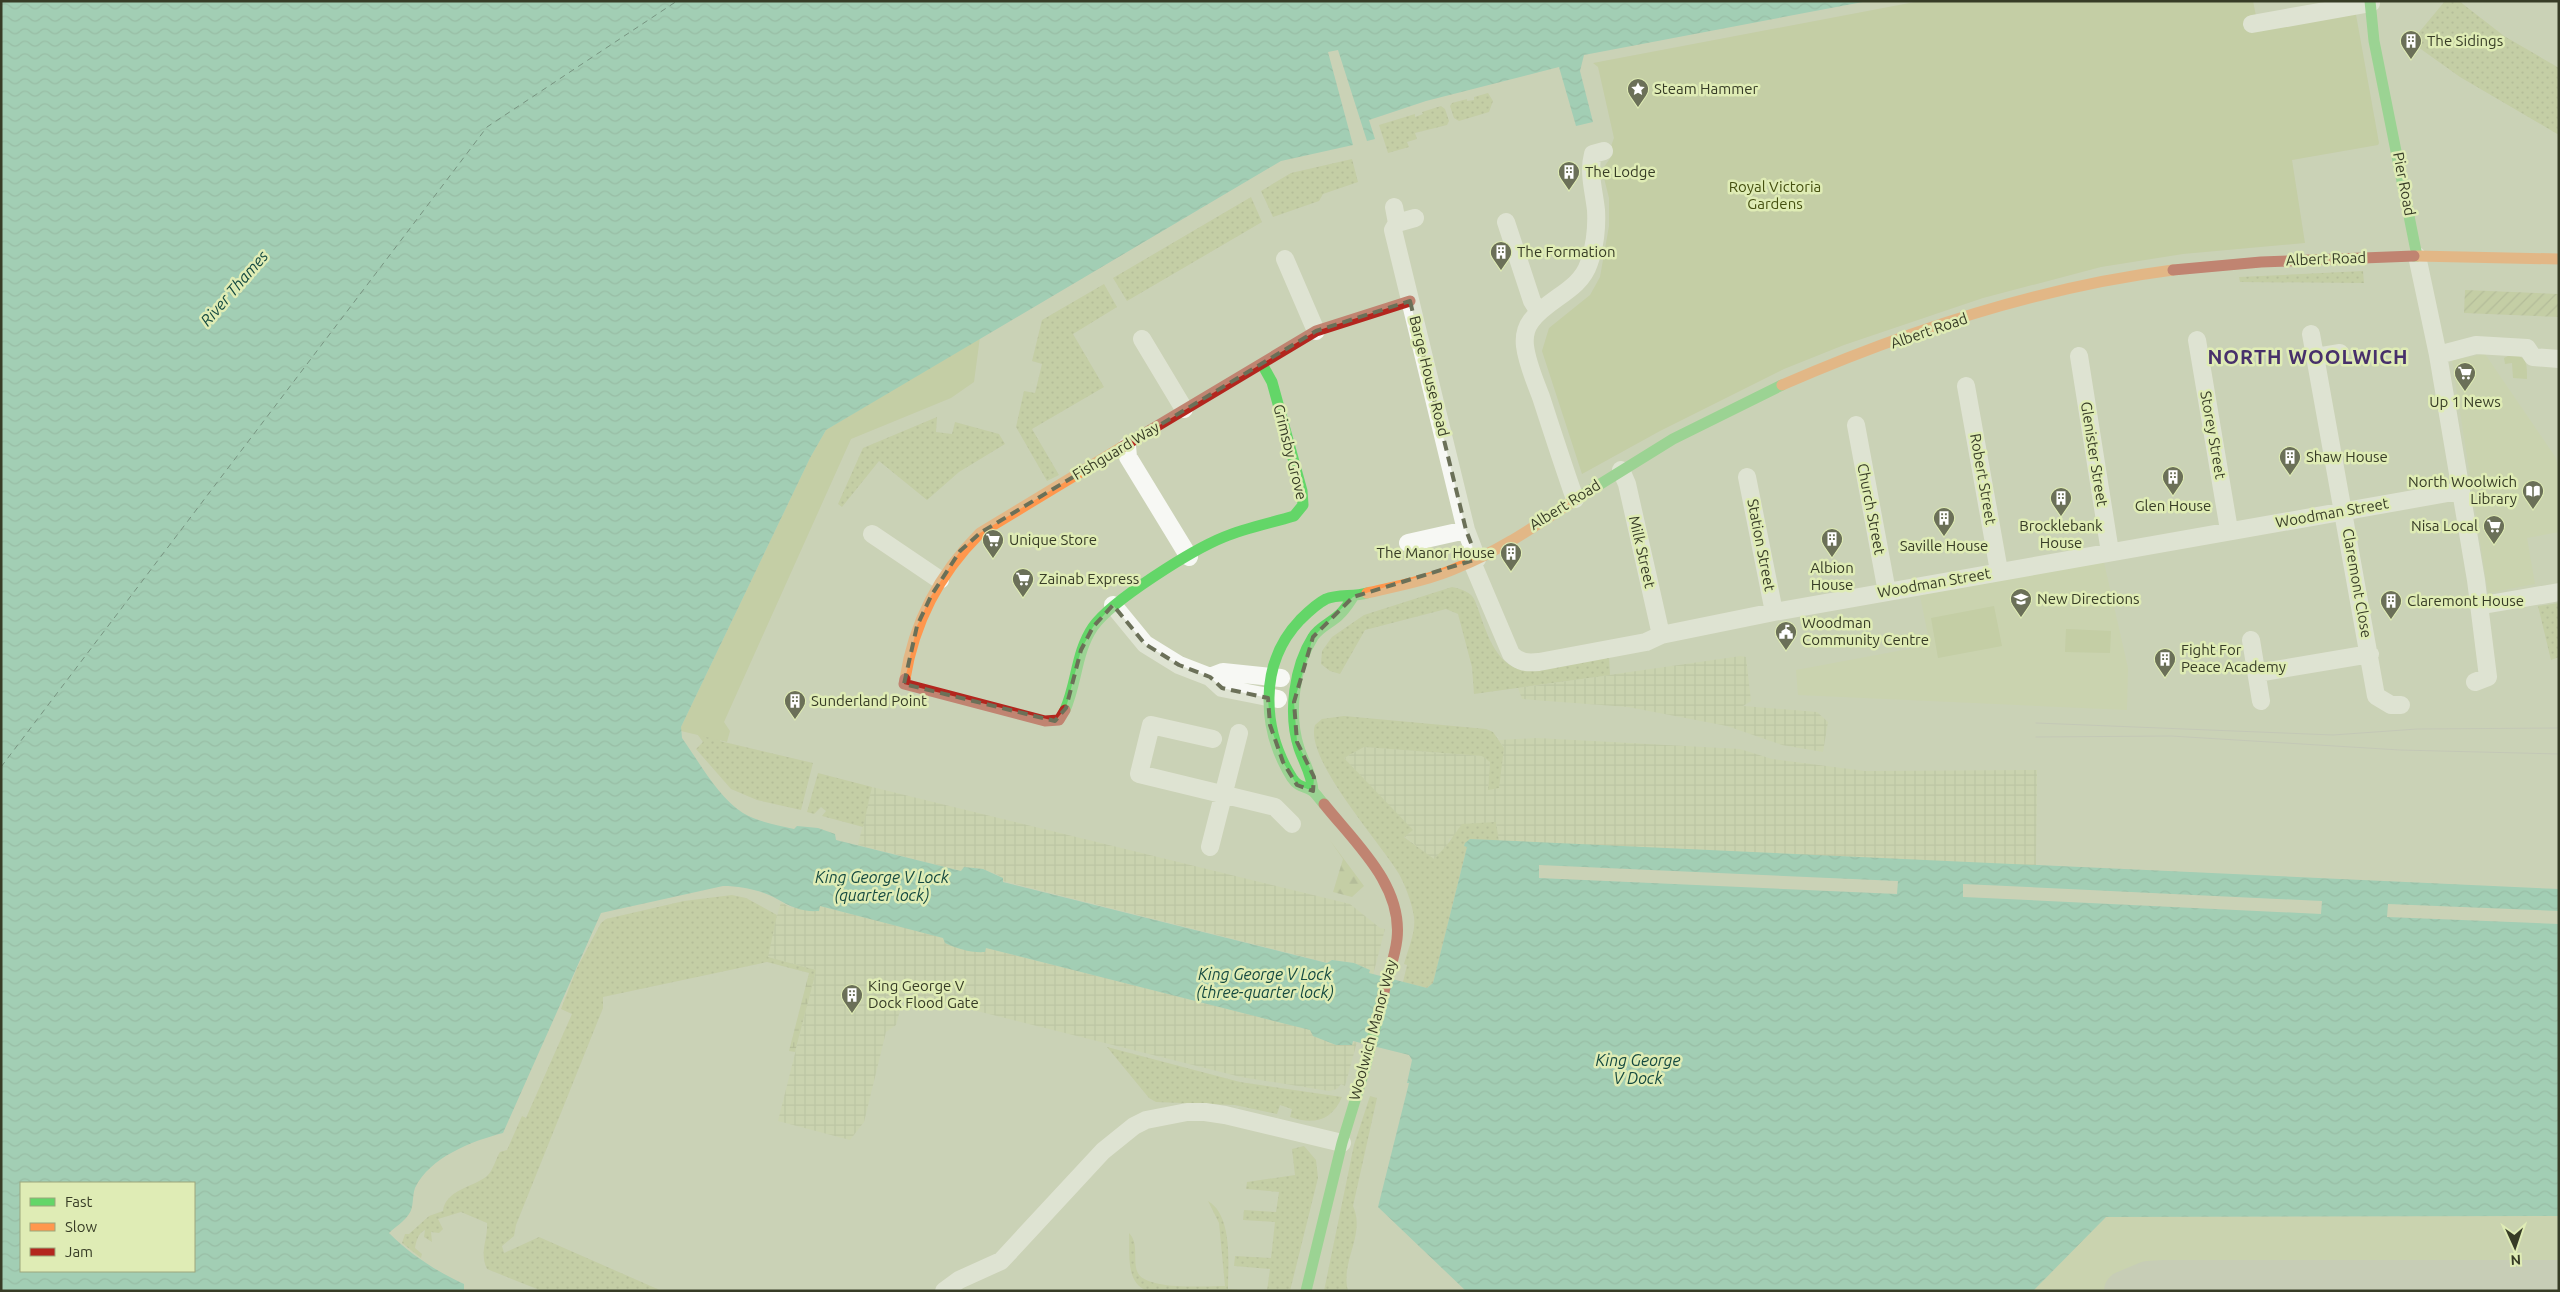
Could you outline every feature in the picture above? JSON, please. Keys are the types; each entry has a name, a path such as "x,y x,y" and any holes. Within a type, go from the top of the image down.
{"main road":[{"name":"Pier Road","path":"2372,5 2374,41 2417,256"},
{"name":"Albert Road","path":"1353,597 1475,560 1621,470 1711,419 1767,392 1863,353 1983,313 2076,288 2169,271 2248,262 2314,258 2417,256 2559,259"},
{"name":"Fishguard Way","path":"1114,605 1100,618 1082,650 1061,721 1045,721 900,688 917,626 940,580 960,551 980,533 1316,331 1410,301"},
{"name":"Grimsby Grove","path":"1114,605 1188,557 1224,537 1294,516 1303,506 1302,491 1272,382 1262,364"},
{"name":"Woolwich Manor Way","path":"1306,1291 1342,1143 1365,1068 1394,953 1398,927 1396,910 1390,890 1379,872 1313,791 1297,785 1283,762 1270,725 1268,698 1270,677 1280,646 1298,620 1313,607 1334,596 1353,597"},
{"path":"1313,791 1314,777 1297,742 1294,702 1298,679 1305,654 1313,637 1325,624 1342,613 1353,597"}],"street":[{"path":"2252,24 2372,5"},
{"path":"1575,498 1525,348 1526,330 1539,312 1571,288 1583,276 1589,264 1594,244 1596,218 1590,166 1593,154 1604,151"},
{"name":"Barge House Road","path":"1415,218 1396,215 1394,230 1466,530 1475,560"},
{"path":"1506,222 1532,301 1539,312"},
{"name":"Pier Road","path":"2417,256 2438,355 2478,603 2481,680"},
{"path":"1285,259 1316,331"},
{"name":"Claremont Close","path":"2311,334 2370,654 2376,696 2391,705 2401,705"},
{"path":"1142,338 1184,409"},
{"name":"Storey Street","path":"2197,340 2229,530"},
{"path":"2438,355 2451,350 2476,345 2526,348 2533,357 2559,359"},
{"path":"2316,357 2340,353"},
{"name":"Glenister Street","path":"2079,356 2110,552"},
{"name":"Robert Street","path":"1966,386 1999,572"},
{"name":"Church Street","path":"1856,425 1887,592"},
{"path":"1127,446 1128,457 1188,557"},
{"name":"Milk Street","path":"1621,470 1627,484 1660,635"},
{"name":"Station Street","path":"1747,477 1774,612"},
{"name":"Woodman Street","path":"1475,560 1511,654 1518,660 1539,662 1646,642 1660,635 1774,612 2229,530 2459,491"},
{"path":"1408,543 1466,530"},
{"path":"872,534 940,580"},
{"path":"2478,603 2489,604 2559,592"},
{"path":"1114,605 1145,644 1179,665 1210,677 1222,688 1294,702"},
{"path":"2251,640 2261,701"},
{"name":"Claremont Close","path":"2257,673 2370,654"},
{"path":"1210,677 1223,672 1298,679"},
{"path":"1213,739 1151,725 1139,774 1275,807 1292,824"},
{"path":"1210,847 1239,733"},
{"path":"944,1291 959,1280 1001,1261 1103,1150 1134,1126 1146,1120 1187,1112 1212,1113 1342,1143"}],"highlighted area":[{"path":"1410,301 1466,530 1477,559 1353,597 1313,637 1294,702 1297,742 1314,777 1313,791 1297,785 1283,762 1270,725 1268,698 1222,688 1210,677 1179,665 1145,644 1113,605 1093,627 1081,650 1066,708 1055,721 904,684 917,626 931,596 960,551 980,533 1316,331"}],"shaded area":[{"path":"2485,354 2556,458 2559,472 2559,532 2527,538 2535,584 2488,593 2452,360"},
{"name":"New Directions","path":"2103,558 2128,668 2127,710 1798,695 1796,670 1930,645 1919,591"},
{"path":"1741,656 1746,657 1751,701 1743,706 1817,712 1828,722 1823,752 1782,745 1727,726 1628,707 1522,699 1518,688"},
{"path":"1537,738 1740,749 1772,759 1865,771 2037,770 2036,866 1499,841 1496,822 1449,839 1448,845 1434,860 1404,836 1412,830 1344,758 1364,747 1483,756 1490,762 1488,789 1504,748 1499,740"},
{"path":"872,787 1350,904 1380,928 1385,929 1373,975 1369,973 1370,970 1354,963 1332,960 1328,963 1003,881 998,875 983,869 964,867 961,871 858,845"},
{"path":"781,902 791,908 820,906 944,938 944,941 960,949 985,952 986,948 1311,1030 1313,1036 1336,1045 1357,1042 1345,1086 1341,1084 1337,1089 1329,1091 1241,1077 905,993 896,1025 886,1032 864,1122 850,1140 778,1121 816,970 768,957 767,951"},
{"path":"2559,1216 2559,1291 2033,1291 2106,1217"}],"green space":[{"name":"Royal Victoria Gardens","path":"1920,1 2253,1 2258,26 2355,9 2379,143 2378,145 2292,160 2305,243 2183,254 2101,267 1983,298 1844,345 1784,369 1660,431 1582,474 1542,351 1549,328 1590,295 1600,277 1609,226 1609,198 1602,170 1613,154 1611,146 1614,138 1598,67 1593,63"},
{"path":"2445,1 2459,1 2504,36 2559,68 2559,135 2460,77 2411,42"},
{"path":"1488,93 1493,101 1489,112 1459,121 1454,118 1450,106 1452,103 1467,99 1467,101 1474,100 1474,97"},
{"path":"1441,106 1445,109 1449,121 1447,125 1415,133 1417,139 1407,142 1409,147 1388,153 1379,125 1415,114 1415,117 1423,114 1422,112"},
{"path":"1352,159 1358,182 1323,194 1319,201 1273,217 1261,191 1291,173"},
{"path":"1251,197 1262,222 1127,301 1113,278"},
{"path":"2363,271 2364,283 2240,282 2239,277"},
{"path":"1104,284 1117,307 1073,334 1104,387 1032,429 1059,475 1047,481 1016,427 1024,391 1035,393 1042,364 1032,361 1042,320"},
{"path":"2465,290 2559,294 2559,317 2464,313"},
{"path":"980,337 974,382 951,398 851,439 724,722 730,731 727,742 681,731 681,727 810,458 826,430"},
{"path":"2512,354 2521,357 2526,362 2527,379 2513,378 2512,363 2505,364 2504,358"},
{"path":"937,417 936,432 952,434 955,422 999,434 1005,444 959,472 927,500 879,461 842,507 838,504 863,448"},
{"path":"1452,587 1466,591 1474,598 1492,644 1506,662 1526,670 1609,656 1610,675 1474,694 1472,667 1458,614 1446,609 1365,630 1340,674 1330,671 1321,664 1322,651 1332,637 1364,615"},
{"path":"2559,603 2559,657 2551,660 2538,606"},
{"path":"1994,606 2002,646 1938,658 1931,618"},
{"path":"745,619 720,741 813,763 801,810 757,800 731,789 696,749 703,742 689,723"},
{"path":"2066,629 2111,631 2110,653 2065,652"},
{"path":"1344,716 1486,729 1493,732 1504,748 1499,788 1488,790 1490,762 1482,756 1364,747 1344,758 1413,830 1404,837 1434,859 1462,824 1496,822 1499,841 1470,839 1433,983 1427,988 1403,982 1407,965 1404,964 1413,935 1414,923 1412,906 1404,884 1390,860 1332,779 1321,758 1315,740 1315,725 1322,719"},
{"path":"818,773 872,787 863,827 822,816 826,811 821,807 814,814 807,812"},
{"path":"1329,839 1364,886 1352,897 1333,892 1343,859"},
{"path":"732,895 746,898 777,915 768,957 816,970 814,979 808,977 809,973 767,962 603,997 603,1008 516,1225 514,1236 502,1246 504,1253 539,1237 662,1291 542,1291 487,1269 484,1251 487,1223 461,1212 438,1219 443,1229 439,1233 431,1232 432,1242 424,1237 425,1230 419,1235 415,1248 422,1254 421,1258 402,1243 405,1234 409,1234 429,1216 443,1211 445,1204 454,1194 487,1176 500,1152 507,1150 522,1116 526,1118 572,1014 561,1009 577,968 601,923 606,919 684,901"},
{"path":"808,977 814,979 795,1052 789,1051"},
{"path":"1107,1047 1240,1082 1342,1097 1333,1111 1327,1116 1314,1121 1290,1117 1292,1109 1280,1105 1277,1114 1235,1105 1156,1102 1149,1098"},
{"path":"1370,1096 1377,1098 1353,1206 1357,1227 1347,1269 1348,1291 1324,1291 1354,1145"},
{"path":"1304,1146 1316,1160 1318,1178 1290,1291 1267,1291 1270,1269 1234,1266 1235,1256 1271,1258 1275,1222 1243,1220 1244,1210 1276,1212 1279,1192 1246,1189 1247,1182 1295,1175 1292,1149"},
{"path":"1208,1201 1222,1217 1225,1229 1228,1254 1228,1289 1254,1291 1148,1291 1135,1282 1130,1267 1129,1233 1134,1241 1137,1271 1142,1277 1151,1282 1191,1287 1225,1286 1219,1223"}],"water":[{"path":"1,1 1868,1 1584,55 1580,71 1593,122 1576,126 1559,67 1426,101 1369,120 1375,139 1367,141 1338,50 1328,52 1353,145 1281,161 826,430 810,458 681,727 682,738 725,798 743,813 761,821 794,829 797,826 818,828 835,834 836,840 961,871 964,867 983,869 1003,878 1003,882 1327,963 1332,960 1354,963 1370,970 1369,973 1427,988 1433,983 1467,847 1464,846 1470,839 2559,889 2559,1216 2106,1217 2033,1291 1466,1291 1378,1207 1409,1083 1407,1083 1412,1060 1409,1055 1353,1041 1352,1045 1336,1045 1313,1036 1310,1030 986,948 985,952 965,950 945,943 943,938 820,906 819,911 802,910 758,891 723,886 601,913 503,1133 453,1152 431,1167 422,1177 415,1188 411,1211 389,1233 424,1262 464,1284 464,1291 1,1291"}],"pier":[{"path":"1539,865 1898,881 1897,894 1539,878"},
{"path":"1963,884 2322,901 2321,914 1963,897"},
{"path":"2388,904 2559,911 2559,924 2387,917"}],"ferry route":[{"path":"1,767 487,127 677,1"}],"taxiway":[{"path":"2124,1291 2148,1281 2164,1280 2559,1280"}],"tram line":[{"path":"2036,723 2333,735 2417,729 2559,728"},
{"path":"2036,737 2171,736 2400,750 2559,754"}],"traffic: fast":[{"path":"2370,1 2374,41 2417,256 2414,256"},
{"path":"1065,710 1087,637 1093,627 1117,603 1173,564 1210,543 1241,531 1294,516 1303,505 1302,491 1272,382 1262,364"},
{"path":"1581,496 1673,439 1782,385"},
{"path":"1324,804 1313,791 1294,781 1282,759 1270,719 1271,677 1277,656 1286,637 1312,608 1331,597 1367,593"},
{"path":"1313,791 1308,769 1299,748 1294,721 1297,676 1306,649 1313,637 1318,630 1336,618 1353,597"},
{"path":"1306,1291 1342,1143 1365,1068 1383,996"}],"traffic: slow":[{"path":"2417,256 2559,259"},
{"path":"1782,385 1925,329 1974,314 2073,288 2173,270"},
{"path":"905,679 909,658 922,618 941,582 965,549 980,533 1122,447"},
{"path":"1367,593 1448,572 1475,560 1521,534 1581,496"}],"traffic: jam":[{"path":"2173,270 2261,262 2414,256"},
{"path":"1122,447 1316,331 1410,301"},
{"path":"905,679 904,684 1045,721 1059,720 1065,710"},
{"path":"1324,804 1374,866 1385,883 1392,901 1397,919 1397,939 1383,996"}],"place":[{"name":"The Sidings","path":"2411,60"},
{"name":"Steam Hammer","path":"1638,108"},
{"name":"The Lodge","path":"1569,191"},
{"name":"The Formation","path":"1501,271"},
{"name":"Up 1 News","path":"2465,392"},
{"name":"Shaw House","path":"2290,476"},
{"name":"Glen House","path":"2173,496"},
{"name":"North Woolwich Library","path":"2533,510"},
{"name":"Brocklebank House","path":"2061,517"},
{"name":"Saville House","path":"1944,537"},
{"name":"Nisa Local","path":"2494,545"},
{"name":"Albion House","path":"1832,558"},
{"name":"Unique Store","path":"993,559"},
{"name":"The Manor House","path":"1511,572"},
{"name":"Zainab Express","path":"1023,598"},
{"name":"New Directions","path":"2021,618"},
{"name":"Claremont House","path":"2391,620"},
{"name":"Woodman Community Centre","path":"1786,651"},
{"name":"Fight For Peace Academy","path":"2165,678"},
{"name":"Sunderland Point","path":"795,720"},
{"name":"King George V Dock Flood Gate","path":"852,1014"}],"district":[{"name":"NORTH WOOLWICH","path":"2308,357"}],"water label":[{"name":"River Thames","path":"234,288"},
{"name":"King George V Lock (quarter lock)","path":"882,886"},
{"name":"King George V Lock (three-quarter lock)","path":"1265,983"},
{"name":"King George V Dock","path":"1638,1069"}]}
